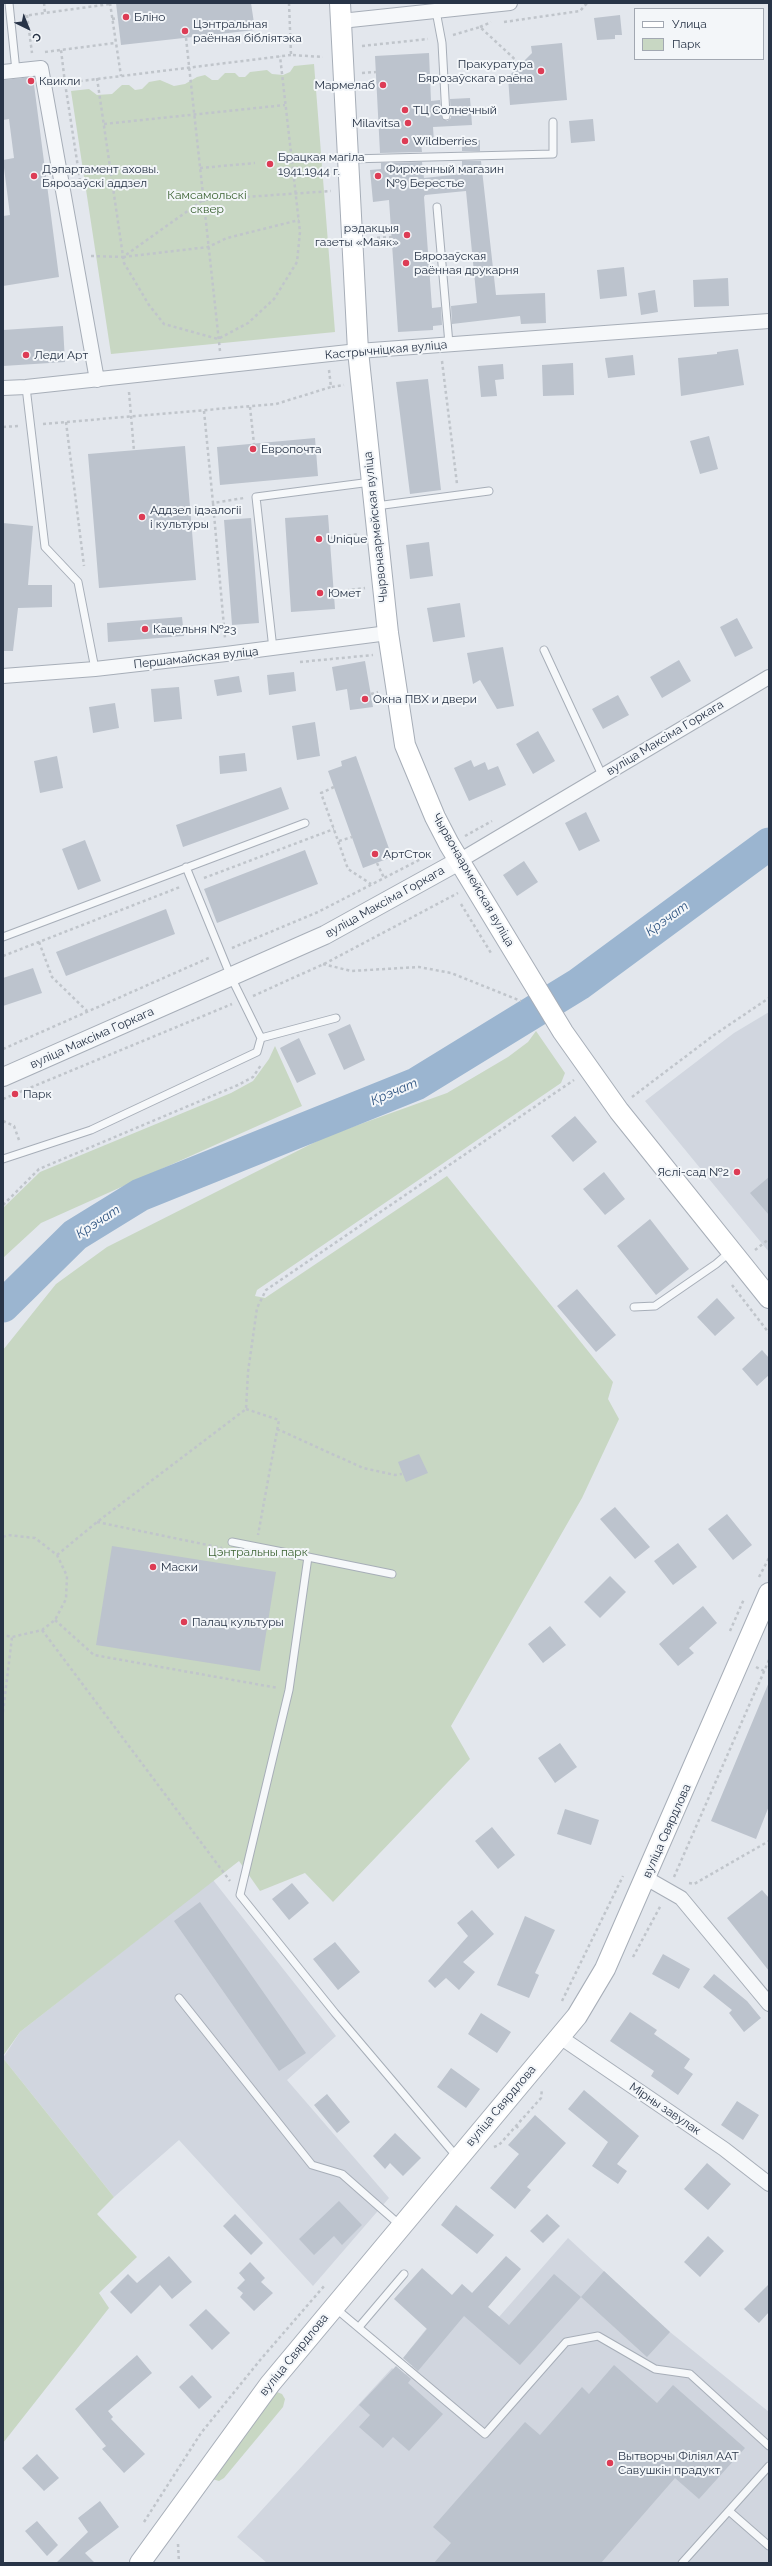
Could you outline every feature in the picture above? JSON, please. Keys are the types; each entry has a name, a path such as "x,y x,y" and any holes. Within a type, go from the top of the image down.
{"main road":[{"name":"Чырвонаармейская вуліца","path":"341,12 347,159 358,351 388,633 405,745 435,817 459,861 563,1032 619,1112 769,1298"},
{"name":"вуліца Свярдлова","path":"140,2563 270,2384 333,2306 577,2016 605,1969 646,1878 763,1587"}],"street":[{"path":"341,12 436,11 510,3"},
{"path":"9,72 40,68 97,380"},
{"name":"Кастрычніцкая вуліца","path":"3,388 97,380 358,351 769,321"},
{"name":"Першамайская вуліца","path":"3,676 95,669 274,649 388,633"},
{"name":"вуліца Максіма Горкага","path":"3,1077 325,935 459,861 769,677"},
{"path":"646,1878 681,1898 769,2004"},
{"name":"Мірны завулак","path":"560,2037 724,2149 769,2184"}],"lane":[{"path":"9,3 14,55 9,72"},
{"path":"436,11 442,43 446,116"},
{"path":"347,159 553,154 553,122"},
{"path":"437,207 449,344"},
{"path":"26,387 45,547 78,582 95,669"},
{"path":"274,649 256,497 371,482"},
{"path":"374,507 489,491"},
{"path":"544,650 602,775"},
{"path":"3,937 305,823"},
{"path":"3,1159 91,1130 257,1052 261,1038 231,977 186,868"},
{"path":"261,1038 336,1018"},
{"path":"634,1307 655,1306 731,1251"},
{"path":"232,1542 392,1574"},
{"path":"308,1558 289,1690 240,1895 335,2013 458,2158"},
{"path":"179,1998 312,2165 342,2174 401,2226"},
{"path":"359,2327 404,2274"},
{"path":"333,2306 485,2434 566,2342 598,2336 655,2369 690,2374 769,2446"},
{"path":"682,2563 769,2466"},
{"path":"729,2511 769,2546"}],"path":[{"path":"44,3 46,12"},
{"path":"10,18 110,3 115,43 122,76"},
{"path":"289,3 291,56"},
{"path":"480,27 490,22 525,20 580,11 587,3"},
{"path":"27,15 32,53"},
{"path":"112,19 118,18"},
{"path":"186,38 218,339 220,353 228,353"},
{"path":"14,55 115,43"},
{"path":"81,193 65,83 280,56 323,55 323,63"},
{"path":"98,78 122,257 149,305 164,324 218,339 248,323 274,299 297,262 300,232 294,194 280,56"},
{"path":"361,73 376,72"},
{"path":"104,124 286,105"},
{"path":"200,168 255,163"},
{"path":"333,183 334,199"},
{"path":"122,257 203,200 333,191"},
{"path":"91,256 122,257 208,247 227,238 299,220"},
{"path":"371,238 392,237"},
{"path":"90,248 92,264"},
{"path":"442,361 459,495"},
{"path":"329,368 331,387"},
{"path":"128,376 134,451"},
{"path":"3,427 30,426 276,404 331,387 348,385"},
{"path":"250,406 254,444"},
{"path":"204,411 226,654"},
{"path":"66,422 84,566"},
{"path":"213,503 256,497"},
{"path":"330,538 360,534"},
{"path":"334,592 364,588"},
{"path":"296,663 373,655 374,662"},
{"path":"378,685 380,699"},
{"path":"371,694 378,692"},
{"path":"334,787 321,793 348,869 371,884"},
{"path":"3,956 334,829"},
{"path":"339,841 352,837"},
{"path":"377,863 384,878"},
{"path":"39,942 52,977 87,1011"},
{"path":"322,964 351,971 419,968 451,973 522,1001"},
{"path":"635,1104 630,1098 714,1035 769,998"},
{"path":"57,1555 97,1522 246,1409 248,1372 257,1308 266,1290 574,1080"},
{"path":"3,1099 44,1082"},
{"path":"3,1121 14,1126 24,1152"},
{"path":"755,1250 769,1239"},
{"path":"750,1244 760,1256"},
{"path":"246,1409 279,1420 256,1546"},
{"path":"277,1429 363,1468 396,1476 402,1474"},
{"path":"97,1522 224,1548"},
{"path":"3,1537 8,1535 35,1538 57,1555 67,1576 66,1599 55,1620 42,1630 12,1637 3,1635"},
{"path":"763,1587 769,1558"},
{"path":"726,1638 746,1596"},
{"path":"55,1620 94,1655 289,1690"},
{"path":"42,1630 240,1895"},
{"path":"3,1712 12,1637"},
{"path":"745,1713 769,1660"},
{"path":"687,1882 694,1884 769,1841"},
{"path":"558,2008 625,1872"},
{"path":"673,1879 680,1881"},
{"path":"516,2126 521,2130"},
{"path":"143,2524 201,2433 261,2359 329,2281"}],"shaded area":[{"name":"Яслі-сад №2","path":"769,1012 769,1252 645,1101 734,1033"},
{"path":"213,1880 336,2036 287,2080 389,2198 313,2286 179,2140 114,2197 3,2058 20,2032"},
{"name":"Вытворчы Філіял ААТ Савушкін прадукт","path":"568,2238 670,2332 769,2412 769,2563 267,2563 237,2537 392,2368 403,2377 416,2361 407,2353 462,2284 499,2317"}],"green space":[{"name":"Камсамольскі сквер","path":"314,64 335,332 111,354 71,91 89,89 97,95 112,94 122,85 129,85 135,90 142,89 149,82 160,80 174,86 185,84 197,77 205,75 212,80 218,80 225,73 235,73 239,77 245,77 250,72 267,70 272,74 283,75 290,72 294,66"},
{"name":"Цэнтральны парк","path":"536,1031 565,1073 561,1083 257,1290 255,1296 265,1298 447,1176 613,1382 608,1399 619,1419 582,1498 451,1726 470,1759 333,1902 305,1873 260,1891 239,1861 20,2032 3,2056 3,1350 56,1284 107,1247 327,1136 447,1093 508,1057 528,1042"},
{"path":"275,1046 302,1106 41,1223 3,1258 3,1208 40,1172 231,1093 253,1081 269,1059"},
{"path":"3,2058 114,2197 97,2214 137,2257 99,2293 109,2308 3,2443"},
{"path":"277,2392 282,2394 285,2399 283,2407 224,2478 219,2481 212,2479 274,2393"}],"building":[{"path":"116,3 251,3 255,30 121,45"},
{"path":"620,15 622,35 615,35 615,39 597,40 594,18"},
{"name":"Пракуратура Бярозаўскага раёна","path":"562,43 567,100 510,105 508,77 532,53 531,46"},
{"name":"ТЦ Солнечный","path":"429,53 431,101 440,100 442,118 447,121 451,118 450,99 470,98 472,125 433,127 434,142 421,143 422,152 380,153 375,56"},
{"path":"33,77 59,277 3,286 3,216 10,215 3,160 14,158 9,119 3,120 3,80"},
{"path":"593,119 595,141 571,143 569,121"},
{"path":"462,140 480,140 480,151 462,151"},
{"path":"462,161 481,161 496,295 545,293 546,323 521,324 520,316 452,324 451,306 477,303 466,191 425,195 424,197 432,308 441,307 442,325 433,326 433,330 398,332 389,200 373,202 370,170 381,169 381,163 422,162 424,178 462,174"},
{"path":"624,267 627,296 600,299 597,270"},
{"path":"728,278 729,306 694,307 693,280"},
{"path":"655,290 658,312 641,315 638,293"},
{"path":"63,326 65,362 3,366 3,330"},
{"path":"738,349 744,385 681,396 678,358 717,354 717,352"},
{"path":"633,355 635,375 608,378 605,358"},
{"path":"573,363 574,395 543,396 542,365"},
{"path":"503,364 504,379 495,380 497,396 481,397 478,366"},
{"path":"428,379 441,490 410,494 396,382"},
{"path":"709,436 718,469 700,474 690,441"},
{"path":"315,438 318,476 220,485 217,447"},
{"name":"Аддзел ідэалогіі і культуры","path":"185,446 196,580 99,588 88,454"},
{"path":"328,515 335,609 291,612 285,518"},
{"path":"251,518 259,623 232,625 224,520"},
{"path":"3,523 33,526 28,585 52,585 52,607 18,608 13,651 3,651"},
{"path":"429,542 433,576 410,579 406,545"},
{"path":"460,603 465,637 433,642 427,608"},
{"name":"Кацельня №23","path":"182,617 184,636 108,642 107,623"},
{"path":"737,618 753,648 735,657 720,627"},
{"path":"503,647 514,706 497,709 480,680 473,684 467,653"},
{"path":"679,660 691,681 662,698 650,677"},
{"path":"365,661 373,707 350,710 347,689 336,691 332,667"},
{"path":"294,672 296,691 269,695 267,675"},
{"path":"239,676 242,692 217,696 214,680"},
{"path":"179,687 182,719 154,722 151,689"},
{"path":"618,695 629,715 603,729 592,709"},
{"path":"115,703 119,728 93,733 89,707"},
{"path":"315,722 320,756 297,760 292,726"},
{"path":"538,731 555,761 533,774 516,744"},
{"path":"245,753 247,771 220,774 219,756"},
{"path":"57,756 63,788 40,793 34,761"},
{"path":"356,756 392,857 363,868 328,771 342,766 341,761"},
{"path":"471,760 474,767 485,762 488,770 498,766 506,785 469,801 454,768"},
{"path":"281,787 289,809 183,847 176,825"},
{"path":"586,812 600,841 579,851 565,823"},
{"path":"85,840 101,881 78,890 62,849"},
{"path":"305,850 318,884 217,923 204,889"},
{"path":"524,861 538,882 517,896 503,875"},
{"path":"166,909 175,934 66,976 56,952"},
{"path":"33,968 42,993 3,1006 3,978"},
{"path":"350,1024 365,1060 344,1070 328,1034"},
{"path":"299,1038 316,1074 297,1083 280,1048"},
{"path":"575,1116 597,1142 573,1162 551,1136"},
{"path":"604,1172 625,1199 605,1215 583,1189"},
{"path":"769,1177 769,1215 750,1193"},
{"path":"650,1219 689,1269 656,1295 617,1246"},
{"path":"577,1289 616,1335 596,1352 557,1306"},
{"path":"717,1298 735,1318 715,1336 697,1317"},
{"path":"762,1350 769,1358 769,1375 757,1386 742,1369"},
{"path":"419,1454 428,1473 406,1482 398,1462"},
{"path":"615,1507 650,1547 635,1559 600,1519"},
{"path":"727,1514 752,1545 733,1560 708,1529"},
{"path":"678,1543 697,1567 673,1585 654,1561"},
{"name":"Палац культуры","path":"112,1546 276,1572 260,1671 96,1645"},
{"path":"610,1576 626,1592 600,1618 584,1602"},
{"path":"703,1606 717,1623 689,1648 694,1653 678,1666 659,1644"},
{"path":"550,1626 566,1645 543,1663 528,1644"},
{"path":"769,1682 769,1806 756,1839 711,1821"},
{"path":"560,1743 577,1767 555,1783 538,1758"},
{"path":"565,1809 599,1820 591,1845 557,1834"},
{"path":"492,1827 515,1855 498,1869 475,1841"},
{"path":"292,1883 309,1903 289,1920 272,1899"},
{"path":"762,1890 769,1898 769,1971 727,1918"},
{"path":"200,1902 306,2053 279,2071 174,1921"},
{"path":"472,1910 494,1934 463,1962 475,1972 459,1990 446,1978 435,1988 428,1981 468,1936 457,1923"},
{"path":"525,1916 555,1930 535,1973 539,1975 529,1998 497,1985"},
{"path":"335,1942 360,1972 338,1990 313,1959"},
{"path":"663,1954 690,1969 679,1989 652,1974"},
{"path":"714,1974 747,2001 761,2018 744,2032 729,2013 732,2010 703,1987"},
{"path":"630,2012 657,2030 654,2034 690,2059 684,2068 693,2074 678,2095 651,2076 654,2071 610,2041"},
{"path":"481,2013 511,2032 497,2053 468,2034"},
{"path":"451,2068 480,2089 466,2108 437,2087"},
{"path":"584,2090 639,2136 617,2164 627,2171 618,2184 592,2166 608,2142 568,2109"},
{"path":"327,2094 350,2122 337,2133 314,2105"},
{"path":"737,2101 759,2115 743,2140 721,2125"},
{"path":"535,2115 566,2143 527,2187 531,2190 515,2209 490,2188 519,2154 508,2145"},
{"path":"395,2133 421,2158 403,2176 390,2163 385,2169 373,2156"},
{"path":"707,2163 731,2184 708,2210 684,2189"},
{"path":"339,2201 362,2225 342,2245 334,2236 314,2255 299,2239"},
{"path":"456,2205 494,2235 477,2254 441,2225"},
{"path":"235,2214 263,2243 251,2255 223,2226"},
{"path":"547,2214 560,2226 543,2243 530,2231"},
{"path":"708,2236 724,2251 700,2277 684,2262"},
{"path":"169,2256 192,2282 172,2299 160,2285 131,2314 110,2292 128,2274 137,2283"},
{"path":"506,2256 521,2269 488,2307 509,2325 554,2274 581,2297 520,2365 464,2316 418,2371 403,2358 427,2329 394,2299 422,2268 452,2295 462,2284 472,2293"},
{"path":"250,2262 265,2278 261,2282 273,2293 254,2311 240,2297 243,2293 237,2288 245,2280 239,2273"},
{"path":"604,2271 670,2332 647,2357 581,2297"},
{"path":"769,2284 769,2312 759,2323 744,2309"},
{"path":"206,2309 230,2333 212,2350 189,2325"},
{"path":"137,2355 152,2373 108,2411 113,2417 111,2419 145,2454 124,2473 102,2449 106,2446 75,2409"},
{"name":"Вытворчы Філіял ААТ Савушкін прадукт","path":"614,2365 657,2403 673,2385 745,2448 699,2499 675,2478 601,2563 434,2563 451,2543 433,2527 525,2422 540,2435 582,2387 589,2394"},
{"path":"396,2366 411,2379 408,2383 443,2414 409,2451 393,2437 383,2448 359,2427 370,2415 359,2405"},
{"path":"192,2375 212,2397 199,2409 179,2387"},
{"path":"37,2454 59,2478 44,2491 22,2468"},
{"path":"100,2501 119,2527 85,2553 95,2563 56,2563 88,2532 78,2518"},
{"path":"37,2521 58,2545 47,2556 25,2531"}],"waterway":[{"name":"Крэчат","path":"3,1306 75,1235 140,1195 416,1084 579,984 769,844"}],"place":[{"name":"Бліно","path":"126,17"},
{"name":"Цэнтральная раённая бібліятэка","path":"185,31"},
{"name":"Пракуратура Бярозаўскага раёна","path":"541,71"},
{"name":"Квикли","path":"31,81"},
{"name":"Мармелаб","path":"383,85"},
{"name":"ТЦ Солнечный","path":"405,110"},
{"name":"Milavitsa","path":"408,123"},
{"name":"Wildberries","path":"405,141"},
{"name":"Брацкая магіла 1941,1944 г.","path":"270,164"},
{"name":"Дэпартамент аховы. Бярозаўскі аддзел","path":"34,176"},
{"name":"Фирменный магазин №9 Берестье","path":"378,176"},
{"name":"рэдакцыя газеты «Маяк»","path":"407,235"},
{"name":"Бярозаўская раённая друкарня","path":"406,263"},
{"name":"Леди Арт","path":"26,355"},
{"name":"Европочта","path":"253,449"},
{"name":"Аддзел ідэалогіі і культуры","path":"142,517"},
{"name":"Unique","path":"319,539"},
{"name":"Юмет","path":"320,593"},
{"name":"Кацельня №23","path":"145,629"},
{"name":"Окна ПВХ и двери","path":"365,699"},
{"name":"АртСток","path":"375,854"},
{"name":"Парк","path":"15,1094"},
{"name":"Яслі-сад №2","path":"737,1172"},
{"name":"Маски","path":"153,1567"},
{"name":"Палац культуры","path":"184,1622"},
{"name":"Вытворчы Філіял ААТ Савушкін прадукт","path":"610,2463"}]}
